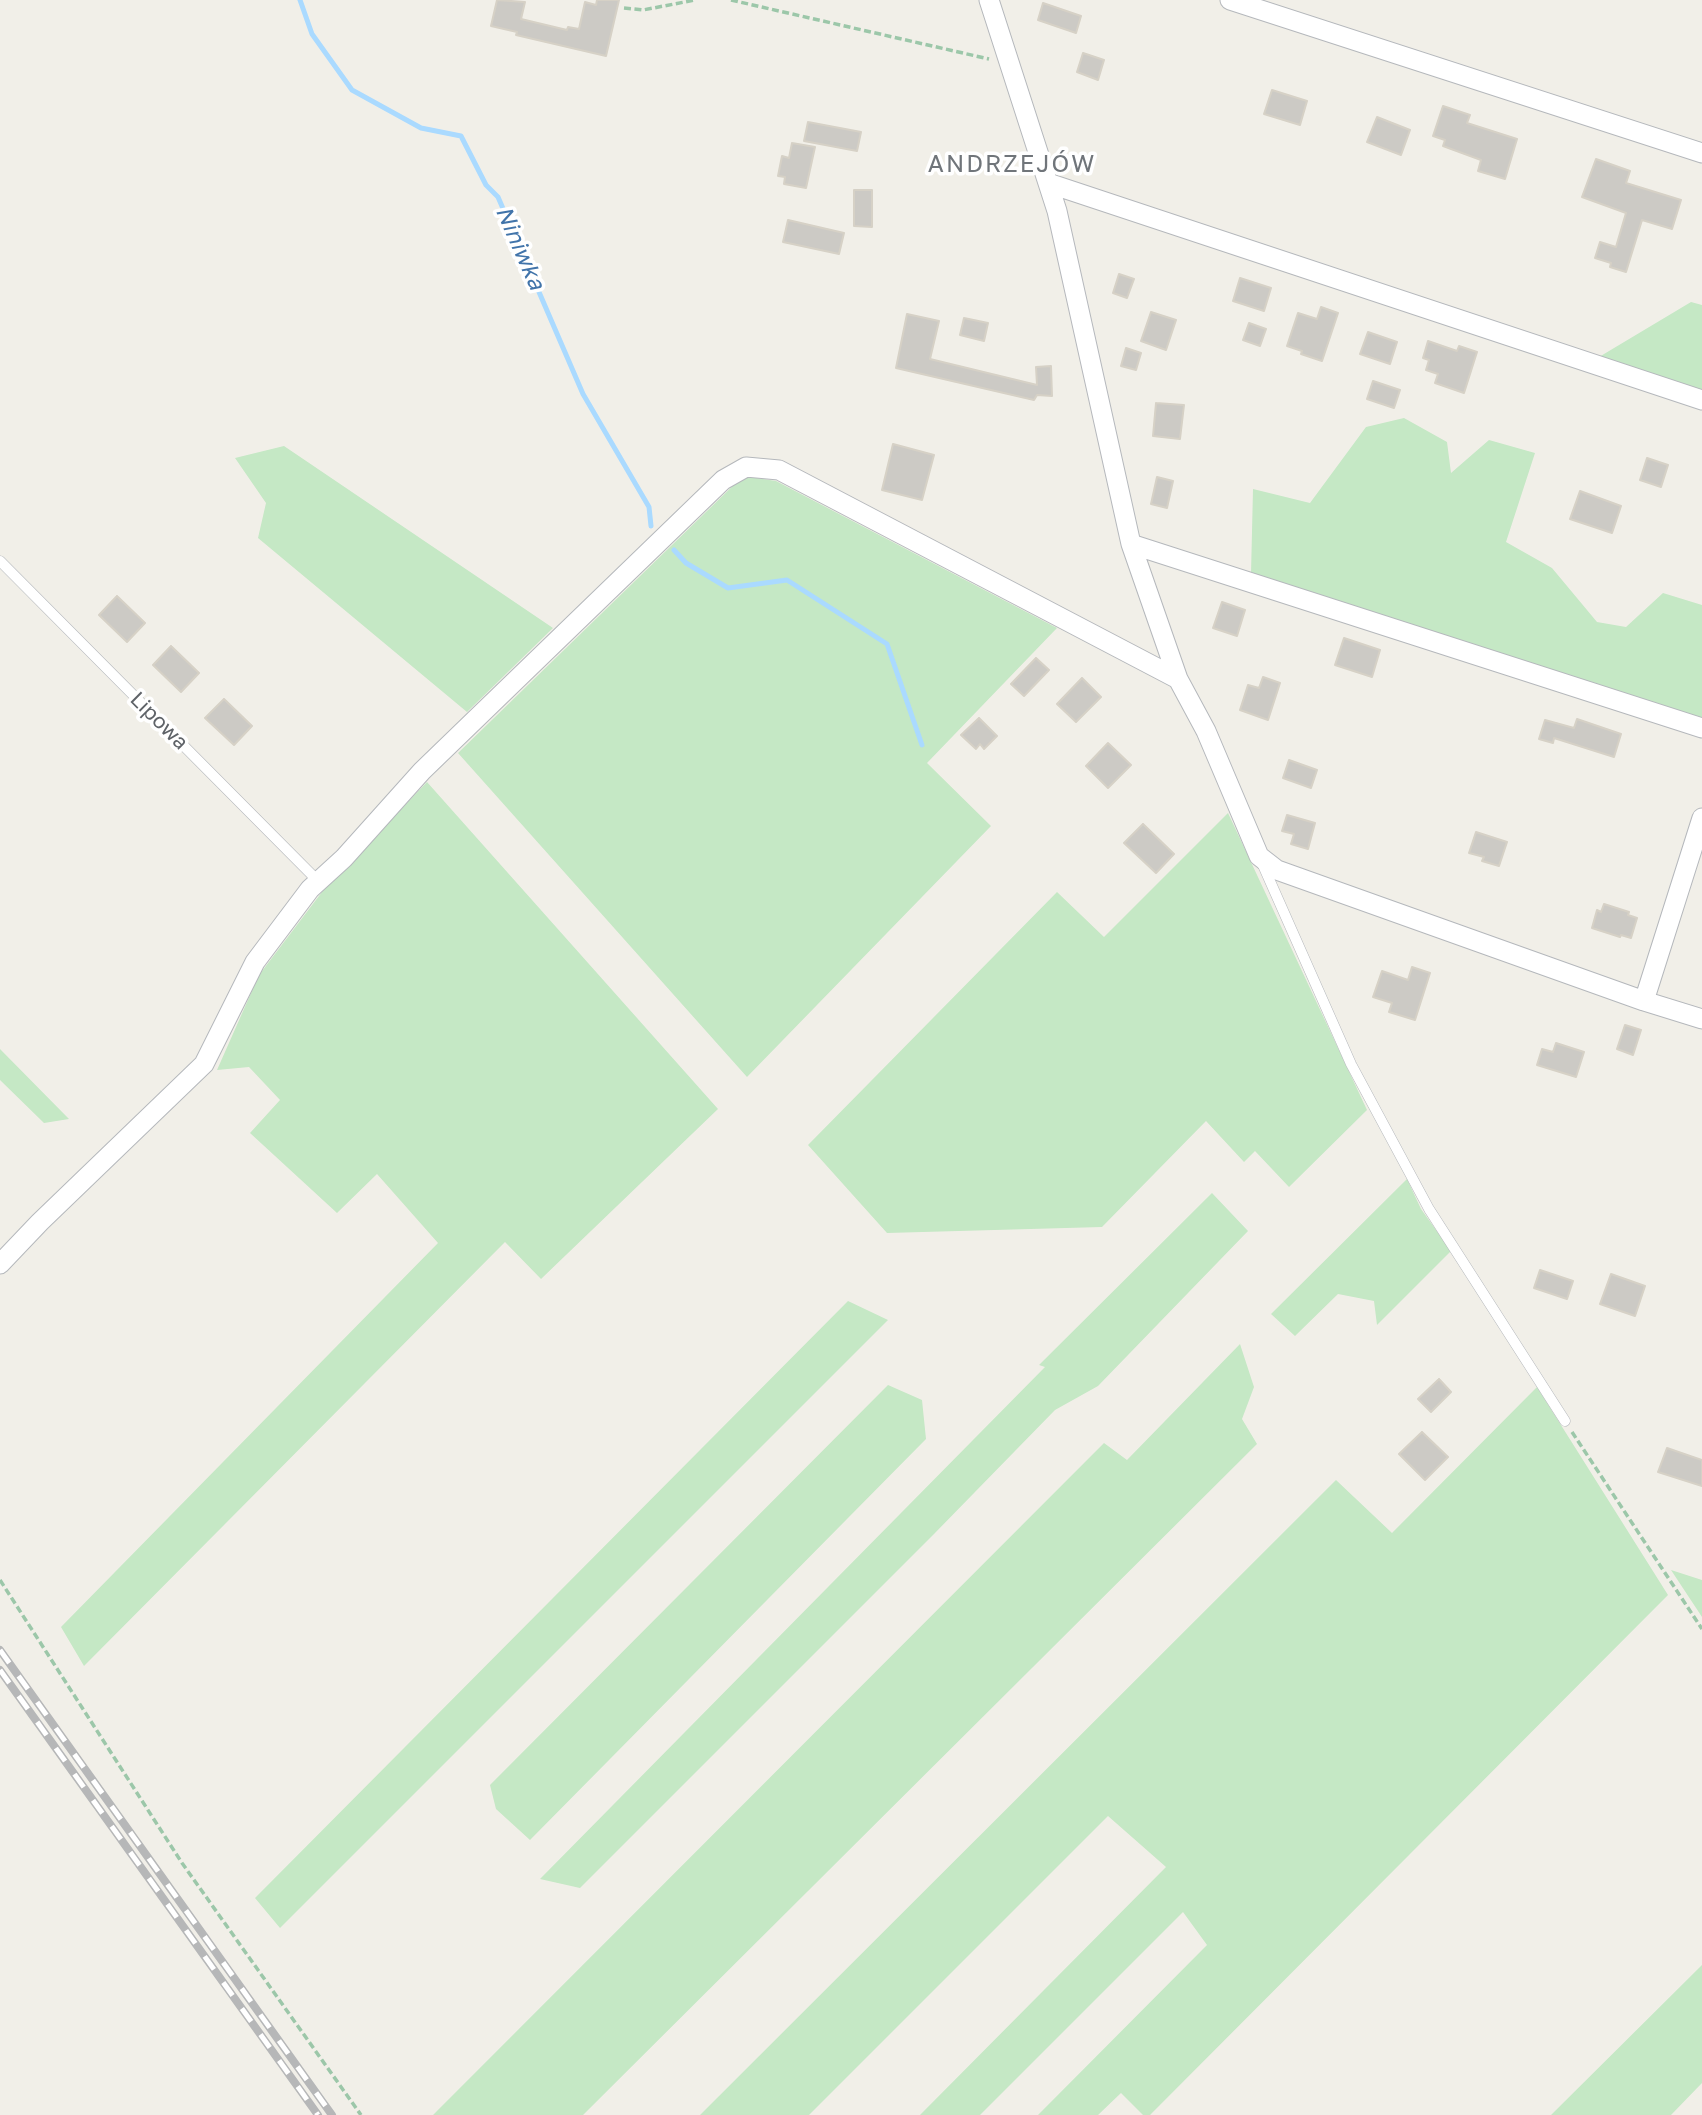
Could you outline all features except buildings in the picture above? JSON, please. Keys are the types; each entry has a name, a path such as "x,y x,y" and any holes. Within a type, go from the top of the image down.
{"street":[{"path":"989,0 1057,211 1131,544 1178,679 1206,731 1259,856 1277,870 1644,1001 1702,1019"},
{"path":"1230,0 1702,153"},
{"path":"1048,183 1702,400"},
{"path":"0,1264 40,1222 204,1065 255,962 310,889 344,858 422,771 723,480 746,467 779,470 1178,679"},
{"path":"1131,544 1702,728"},
{"path":"1644,1001 1702,818"}],"lane":[{"name":"Lipowa","path":"0,561 318,881"},
{"path":"1259,856 1351,1064 1429,1209 1565,1421"}],"path":[{"path":"624,8 653,9 695,0"},
{"path":"731,0 1008,64"},
{"path":"1565,1421 1702,1629"},
{"path":"0,1580 181,1863 361,2115"}],"green space":[{"path":"1691,302 1702,305 1702,391 1599,357"},
{"path":"1404,418 1447,442 1451,473 1489,440 1535,453 1506,542 1552,568 1597,622 1626,627 1663,593 1702,605 1702,718 1251,574 1253,489 1310,503 1366,427"},
{"path":"284,446 553,628 467,712 258,538 266,503 235,458"},
{"path":"743,476 776,481 1057,628 927,763 991,826 747,1077 458,753"},
{"path":"427,782 718,1109 541,1279 505,1242 84,1666 61,1627 438,1243 377,1174 337,1213 250,1133 280,1100 249,1067 217,1070 259,975 322,892"},
{"path":"1228,813 1367,1110 1289,1187 1255,1151 1244,1162 1206,1121 1102,1227 887,1233 808,1145 1057,892 1104,937"},
{"path":"0,1049 69,1119 44,1123 0,1080"},
{"path":"1407,1179 1421,1209 1451,1251 1377,1325 1374,1301 1338,1294 1295,1336 1271,1314"},
{"path":"1212,1193 1248,1231 1098,1386 1055,1410 580,1888 540,1879 1045,1367 1039,1365"},
{"path":"848,1301 888,1320 280,1928 255,1898"},
{"path":"1240,1344 1254,1387 1242,1419 1257,1444 583,2115 433,2115 1104,1443 1127,1460"},
{"path":"888,1385 922,1400 926,1439 530,1840 496,1809 490,1785"},
{"path":"1537,1387 1668,1595 1150,2115 1143,2115 1121,2093 1098,2115 1038,2115 1207,1945 1183,1912 980,2115 920,2115 1166,1867 1108,1816 809,2115 700,2115 1336,1480 1392,1533"},
{"path":"1671,1570 1702,1580 1702,1617"},
{"path":"1702,1965 1702,2083 1671,2115 1551,2115"}],"waterway":[{"name":"Niniwka","path":"300,0 312,34 352,90 421,128 461,136 486,185 498,197 583,394 649,507 651,526"},
{"name":"Niniwka","path":"674,550 686,563 728,588 787,580 887,644 922,745"}],"railway":[{"path":"0,1650 332,2115"},
{"path":"0,1670 318,2115"}],"district":[{"name":"ANDRZEJÓW","path":"1012,164"}]}
